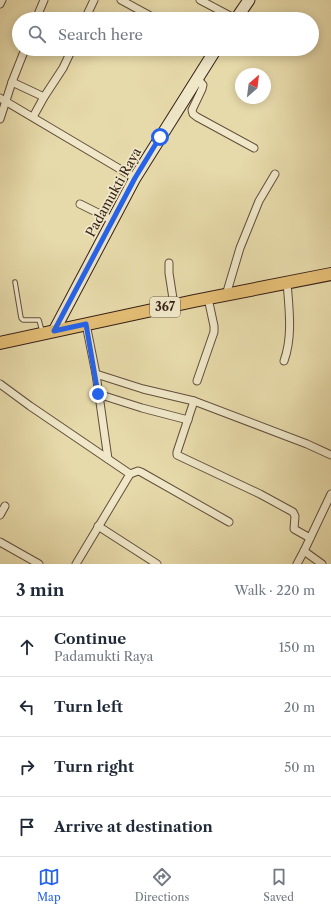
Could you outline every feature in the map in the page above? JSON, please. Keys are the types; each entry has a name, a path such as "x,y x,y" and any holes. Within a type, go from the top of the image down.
{"main road":[{"name":"367","path":"0,343 174,305 331,274"}],"street":[{"path":"0,4 2,0"},
{"path":"39,12 44,0"},
{"path":"88,12 94,0"},
{"path":"121,0 143,12"},
{"path":"200,0 223,12"},
{"path":"239,12 244,2"},
{"path":"0,119 3,100 22,56"},
{"path":"33,117 69,56"},
{"name":"Padamukti Raya","path":"48,333 135,178 210,56"},
{"path":"197,78 202,85 202,89 192,110 193,114 254,148"},
{"path":"12,82 44,97"},
{"path":"3,100 135,178"},
{"path":"226,295 240,248 259,201 275,174"},
{"path":"80,204 112,220"},
{"path":"169,263 174,305"},
{"path":"284,361 290,338 287,282"},
{"path":"197,381 214,332 208,298"},
{"path":"86,324 96,374 108,459"},
{"path":"96,374 143,389 194,401 307,444 331,455"},
{"path":"0,384 130,474"},
{"path":"98,394 142,408 188,420"},
{"path":"194,401 177,455 260,494 293,512 295,516 294,530 310,538"},
{"path":"76,564 130,474 138,471 229,522"},
{"path":"297,564 331,494"},
{"path":"0,515 5,506"},
{"path":"98,526 157,564"},
{"path":"0,542 39,564"},
{"path":"304,551 322,564"}],"lane":[{"path":"15,282 21,318 23,320 40,321 48,333"}],"route":[{"path":"98,394 96,374 86,324 54,331 112,220 160,137"}]}
